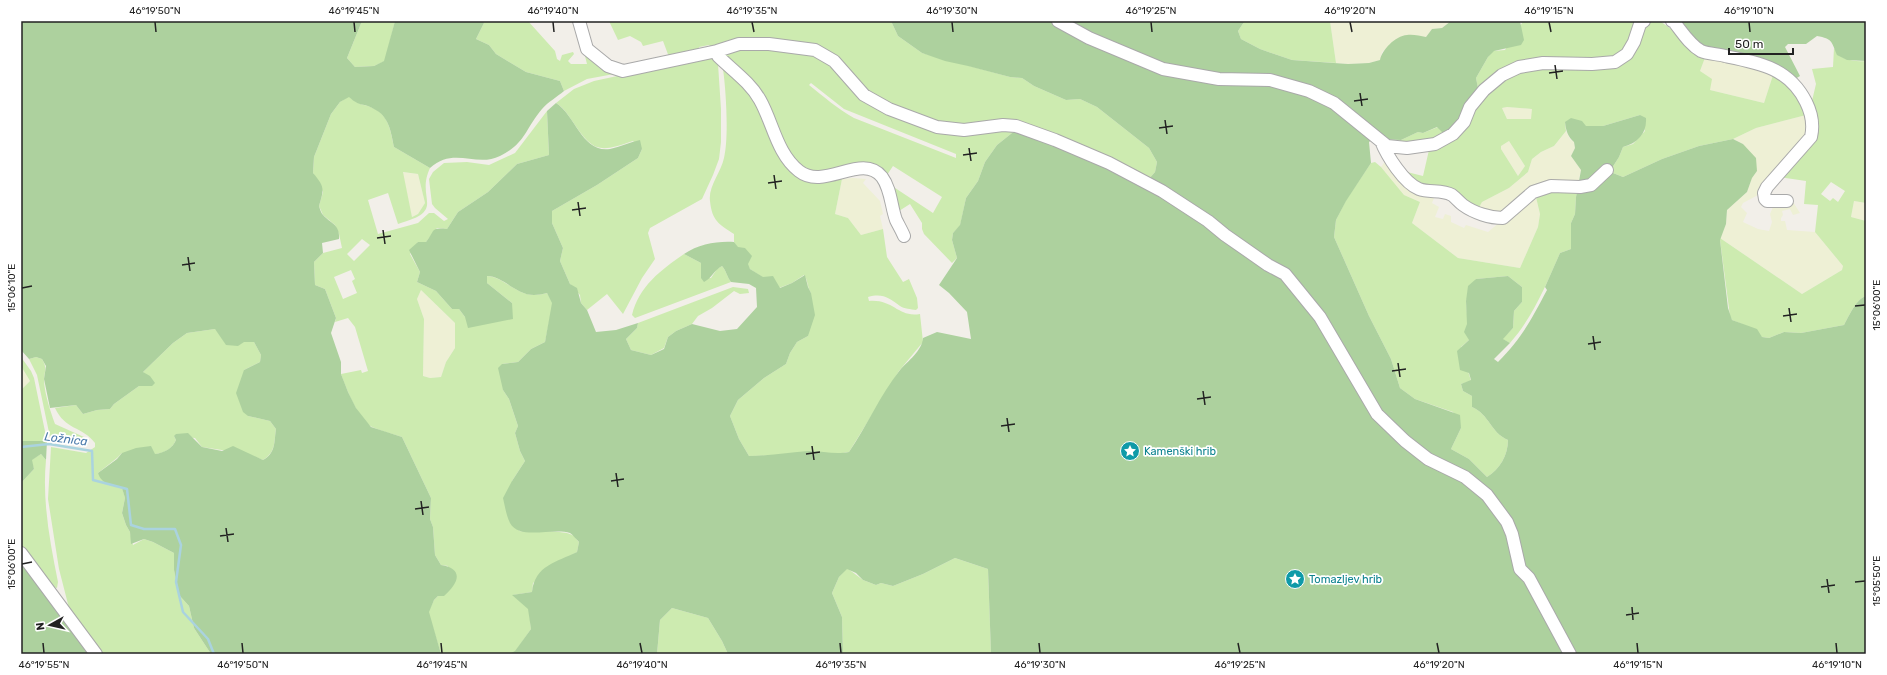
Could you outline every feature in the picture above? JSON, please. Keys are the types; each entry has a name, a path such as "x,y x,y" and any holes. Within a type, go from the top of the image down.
{"street":[{"path":"579,21 587,49 608,66 623,71 739,44 769,44 815,50 834,61 864,95 903,115 937,127 964,130 1003,125 1016,126 1055,140 1110,163 1162,191 1208,221 1225,235 1268,265 1284,274 1320,317 1377,414 1405,442 1428,459 1465,477 1487,495 1507,522 1512,534 1520,569 1529,578 1570,654"},
{"path":"1058,21 1089,38 1163,69 1219,79 1270,80 1309,91 1334,104 1387,146 1406,148 1435,144 1453,134 1464,122 1470,107 1484,90 1502,75 1519,67 1543,63 1592,64 1615,62 1627,54 1634,42 1640,24 1644,21"},
{"path":"1672,21 1693,45 1702,52 1762,64 1791,80 1801,92 1812,114 1813,129 1810,137 1764,192 1765,199 1767,201 1787,201"},
{"path":"718,56 751,86 760,100 782,151 800,172 812,177 826,177 848,170 861,168 875,172 881,176 888,189 896,220 904,236"},
{"path":"1381,141 1391,160 1410,184 1418,188 1446,192 1472,211 1496,218 1503,218 1533,192 1551,186 1580,187 1591,184 1607,170"},
{"path":"21,553 96,654"}],"green space":[{"path":"21,21 362,21 347,58 355,67 374,66 384,61 395,21 483,21 484,23 476,39 489,45 496,54 526,72 560,81 564,91 542,109 520,141 509,151 491,159 448,159 439,162 430,168 394,147 392,136 386,120 379,112 370,107 356,103 349,97 340,102 331,114 314,157 313,173 320,182 322,188 322,196 319,206 323,215 336,227 339,234 339,239 322,243 323,253 314,262 315,285 325,289 336,318 331,333 341,362 341,374 356,408 371,427 402,437 431,498 430,519 433,527 435,555 441,565 449,567 456,573 457,578 453,587 444,596 438,596 434,600 429,612 441,654 211,654 194,628 189,606 179,595 174,570 174,553 144,539 131,544 130,532 122,513 125,498 122,488 104,482 98,473 117,459 122,453 136,448 151,446 155,454 162,453 175,443 176,440 174,436 176,434 188,433 202,447 222,451 233,446 263,460 270,454 274,447 276,429 270,421 248,416 243,412 236,393 244,370 260,362 261,355 254,342 244,342 238,346 226,345 215,329 187,333 173,343 143,372 150,376 155,383 152,386 139,386 114,404 110,409 97,410 83,414 76,405 50,408 44,379 46,366 42,359 36,357 29,359 21,350"},
{"path":"362,21 395,21 385,61 374,66 355,67 347,58"},
{"path":"483,21 528,21 555,51 557,59 560,61 562,55 573,52 574,54 568,61 571,64 587,64 585,56 588,55 614,74 587,79 564,91 560,81 526,72 496,54 489,45 476,39 484,23"},
{"path":"609,21 891,21 898,36 922,53 1010,77 1022,78 1034,86 1066,100 1080,99 1097,107 1149,148 1157,162 1155,172 1148,180 1037,131 958,128 876,101 816,47 712,48 709,45 699,47 698,52 669,57 663,41 643,46 641,42 630,36 618,40"},
{"path":"891,21 1247,21 1244,22 1238,31 1241,39 1260,49 1292,60 1348,64 1369,63 1380,60 1386,48 1398,38 1409,35 1426,37 1432,29 1442,28 1451,21 1520,21 1524,40 1521,45 1494,51 1488,57 1476,78 1479,93 1446,136 1437,127 1423,133 1418,132 1401,140 1373,139 1369,142 1371,163 1346,201 1336,220 1334,237 1369,316 1391,359 1400,388 1415,399 1460,415 1461,428 1451,449 1469,459 1487,477 1496,470 1505,456 1508,440 1498,433 1478,410 1472,407 1472,396 1463,391 1461,384 1471,380 1469,373 1460,370 1457,351 1469,340 1464,332 1467,324 1466,301 1468,286 1476,279 1508,276 1522,287 1522,302 1514,311 1513,328 1503,339 1510,343 1494,359 1498,362 1514,345 1531,320 1547,290 1545,287 1560,253 1571,249 1571,223 1575,214 1576,197 1581,170 1571,156 1575,148 1574,142 1568,134 1565,122 1571,118 1582,121 1586,126 1603,126 1640,115 1646,118 1643,133 1633,143 1623,147 1612,168 1613,173 1623,177 1662,159 1699,146 1733,139 1743,144 1756,158 1757,171 1752,178 1747,192 1727,210 1726,224 1720,240 1728,308 1732,320 1757,329 1762,337 1769,338 1784,332 1801,333 1844,325 1856,304 1866,296 1866,654 1572,654 1526,572 1510,524 1445,465 1392,426 1304,293 1148,180 1155,172 1157,162 1149,148 1097,107 1080,99 1066,100 1034,86 1022,78 1010,77 945,61 922,53 898,36"},
{"path":"1330,21 1451,21 1442,28 1432,29 1426,37 1406,35 1398,39 1382,52 1380,60 1369,63 1348,64 1336,63"},
{"path":"1330,21 1336,63 1292,60 1260,49 1241,39 1238,31 1244,22"},
{"path":"1520,21 1640,21 1618,58 1538,61 1479,93 1476,78 1493,51 1505,50 1522,23"},
{"path":"1647,21 1660,21 1706,55 1700,71 1712,79 1710,90 1764,103 1774,72 1791,82 1810,114 1756,128 1733,139 1699,146 1662,159 1623,177 1613,173 1612,168 1623,147 1633,144 1645,131 1640,115 1603,126 1586,126 1565,122 1566,131 1554,146 1541,152 1532,159 1528,172 1509,188 1482,202 1477,211 1418,187 1398,163 1401,164 1407,172 1423,176 1429,150 1496,82 1522,69 1618,63","holes":["1502,108 1532,109 1531,119 1507,119","1509,141 1525,166 1518,176 1501,149 1501,146"]},
{"path":"1666,21 1866,21 1866,61 1847,60 1837,55 1831,41 1817,36 1806,44 1788,44 1785,47 1800,76 1795,79 1708,51"},
{"path":"741,46 822,56 847,80 916,123 1017,129 997,145 985,162 978,181 966,198 960,226 953,233 952,240 957,258 952,263 924,234 922,223 910,204 899,211 894,201 873,174 803,173 724,54","holes":["811,83 844,109 956,154 956,158 854,118 809,85","893,166 942,197 933,213 886,182 887,175"]},
{"path":"1834,48 1843,58 1856,61 1866,61 1866,203 1854,201 1851,217 1866,221 1866,296 1856,304 1844,325 1801,333 1784,332 1769,338 1762,337 1742,324 1732,320 1730,316 1720,238 1802,294 1842,270 1843,266 1815,232 1818,205 1804,204 1806,181 1779,177 1807,145 1812,101 1816,84 1812,69 1833,67","holes":["1831,182 1845,191 1838,202 1833,198 1830,201 1821,194"]},
{"path":"1706,55 1774,72 1764,103 1710,90 1700,71"},
{"path":"711,56 718,64 721,109 721,142 719,159 702,199 650,228 648,233 655,259 642,278 623,314 607,294 587,310 581,303 580,295 570,284 560,261 563,248 552,223 552,211 597,185 638,158 642,149 633,141 604,148 592,144 580,132 564,109 556,103 574,89 594,81"},
{"path":"723,69 748,87 779,151 815,180 842,179 835,214 848,218 861,235 883,229 887,257 903,282 909,279 917,298 918,308 916,310 902,307 882,296 868,297 869,301 884,303 913,315 920,314 923,342 899,371 849,452 837,454 749,456 739,439 730,416 738,400 764,378 786,364 790,353 797,342 808,336 811,293 804,275 792,283 779,288 750,269 734,242 734,234 720,224 712,213 710,201 711,190 720,169 726,149 727,127"},
{"path":"349,96 356,102 380,112 389,125 394,147 430,168 426,179 426,209 422,214 413,219 398,224 388,193 368,200 378,234 418,223 429,213 434,213 444,221 448,219 432,204 429,179 433,172 444,163 467,162 489,165 515,153 547,111 549,155 517,164 488,192 458,212 447,229 437,228 426,242 418,242 410,254 420,272 417,282 436,291 452,309 459,309 465,317 512,303 487,283 486,276 498,279 527,294 536,295 547,293 553,303 545,342 531,349 518,362 502,364 503,390 509,399 518,426 515,433 520,451 525,461 512,481 519,531 563,532 574,536 579,542 577,552 566,558 533,583 532,592 513,595 529,609 531,629 515,652 509,654 441,654 428,612 434,600 438,596 448,566 441,565 435,555 433,527 430,519 431,498 402,437 372,427 367,423 353,403 341,374 361,370 362,373 368,371 355,327 348,318 335,322 336,318 325,289 315,285 314,262 323,253 342,248 339,234 335,225 323,215 319,206 323,192 313,173 314,157 331,114 340,102","holes":["403,172 418,174 425,203 418,214 412,217","362,239 370,245 354,261 347,254","351,270 355,279 352,281 357,293 343,299 334,277","421,290 455,323 455,348 446,362 441,377 430,378 423,376 424,319 417,299"]},
{"path":"556,103 569,116 586,140 600,149 610,149 640,140 642,149 638,158 597,185 552,211 552,223 563,248 560,261 570,284 577,288 581,303 587,310 596,332 616,330 638,323 637,328 626,339 631,350 651,355 664,349 668,337 676,331 692,324 720,331 737,329 757,307 756,288 749,284 731,282 722,266 704,282 701,278 701,263 684,254 702,246 721,242 734,242 738,247 745,248 752,256 748,264 750,269 763,277 773,276 780,288 805,275 811,293 815,315 808,336 797,342 790,353 786,364 764,378 738,400 730,416 739,439 749,456 809,451 834,453 849,452 886,390 900,370 920,347 923,338 937,332 971,339 967,312 939,285 957,258 952,240 953,233 960,225 966,198 978,181 985,162 997,145 1017,129 1087,155 1161,194 1281,275 1317,319 1375,417 1469,482 1505,526 1566,654 991,654 988,569 955,558 923,574 893,586 881,583 876,585 863,580 856,573 847,569 839,577 832,593 842,617 843,654 728,654 708,618 672,608 660,620 657,654 509,654 515,651 531,629 528,609 512,595 532,592 537,576 542,570 577,552 579,542 570,533 555,531 529,532 521,531 515,528 510,523 503,498 525,461 520,451 515,433 518,426 509,399 503,390 498,368 502,364 518,362 531,349 545,342 552,303 547,293 536,295 527,294 515,289 499,279 487,276 487,283 512,303 513,319 468,328 465,317 459,309 452,309 436,291 417,282 420,272 409,250 418,242 426,242 435,229 447,229 458,212 488,192 517,164 549,155 547,111"},
{"path":"1502,108 1532,109 1532,119 1507,119"},
{"path":"1810,114 1811,130 1760,194 1743,203 1741,207 1747,213 1743,222 1758,229 1769,231 1772,222 1770,214 1773,207 1777,203 1793,202 1800,213 1793,215 1790,209 1782,211 1783,215 1781,221 1785,221 1787,230 1815,232 1843,266 1842,270 1802,294 1720,238 1726,224 1727,210 1747,192 1752,178 1757,171 1743,144 1733,139 1756,128"},
{"path":"1438,127 1446,136 1418,145 1393,141 1401,140 1418,132 1423,133"},
{"path":"1566,131 1570,139 1574,142 1575,148 1571,156 1581,170 1578,183 1559,183 1505,216 1477,211 1482,202 1509,188 1528,172 1532,159 1541,152 1554,146"},
{"path":"1509,141 1525,166 1518,176 1501,149 1501,146"},
{"path":"1386,160 1436,193 1432,203 1439,207 1435,217 1443,219 1445,214 1451,216 1451,222 1464,228 1466,225 1488,232 1535,193 1540,214 1538,227 1520,268 1458,258 1412,223 1420,202 1404,195 1381,167"},
{"path":"1375,162 1381,167 1404,195 1420,202 1412,223 1458,258 1520,268 1538,227 1540,214 1535,193 1578,188 1575,214 1571,223 1571,249 1560,253 1532,312 1510,343 1502,339 1513,328 1514,311 1522,302 1522,287 1508,276 1476,279 1466,301 1469,340 1461,347 1471,381 1461,384 1463,391 1472,396 1472,407 1482,414 1502,437 1508,440 1505,456 1496,470 1487,477 1469,459 1451,449 1461,428 1453,412 1415,399 1400,388 1391,359 1369,316 1334,237 1336,220 1346,200 1371,163"},
{"path":"402,172 418,174 425,203 418,214 412,217"},
{"path":"842,179 866,179 863,183 880,201 883,214 880,216 883,229 861,235 848,218 835,214"},
{"path":"1854,201 1866,203 1866,221 1851,217"},
{"path":"684,254 701,263 701,278 711,278 717,269 722,266 731,282 635,318 632,315 635,305 645,287 667,266"},
{"path":"733,287 748,289 749,293 740,294 734,291 712,308 698,316 692,324 676,331 668,337 664,348 651,355 631,350 626,339 637,328 638,323"},
{"path":"421,290 455,323 455,348 446,362 441,377 430,378 423,376 424,319 417,299"},
{"path":"215,329 244,342 254,342 261,355 260,362 244,370 248,416 270,421 276,429 274,446 270,454 263,460 248,454 202,447 195,438 174,436 176,440 167,451 145,455 122,453 98,473 122,487 125,498 122,513 130,532 133,545 144,539 174,553 174,570 179,595 189,606 194,628 211,654 102,654 69,608 59,569 48,499 51,447 86,453 95,447 95,443 85,433 64,420 55,408 76,405 83,414 97,410 110,409 114,404 139,386 152,386 143,372 173,343 187,333"},
{"path":"21,357 34,378 47,441 21,441 21,390 30,381 21,366"},
{"path":"36,357 42,359 45,365 45,392 55,424 84,437 88,440 88,444 85,446 64,441 51,442 37,375 29,359"},
{"path":"21,366 30,381 21,390"},
{"path":"21,441 47,441 46,460 41,454 32,460 34,469 21,483"},
{"path":"41,454 46,460 46,506 58,582 57,588 53,587 21,546 21,483 34,469 31,460"},
{"path":"955,558 988,569 991,654 843,654 842,617 832,593 839,577 847,568 863,580 876,585 881,583 893,586 923,574"},
{"path":"21,560 63,616 88,654 21,654"},
{"path":"672,608 708,618 728,654 657,654 660,620"}],"waterway":[{"name":"Ložnica","path":"21,447 49,444 92,451 93,480 127,489 131,525 144,529 175,529 181,545 176,582 183,612 208,639 214,654"}],"place":[{"name":"Kamenški hrib","path":"1130,451"},
{"name":"Tomazljev hrib","path":"1295,579"}]}
